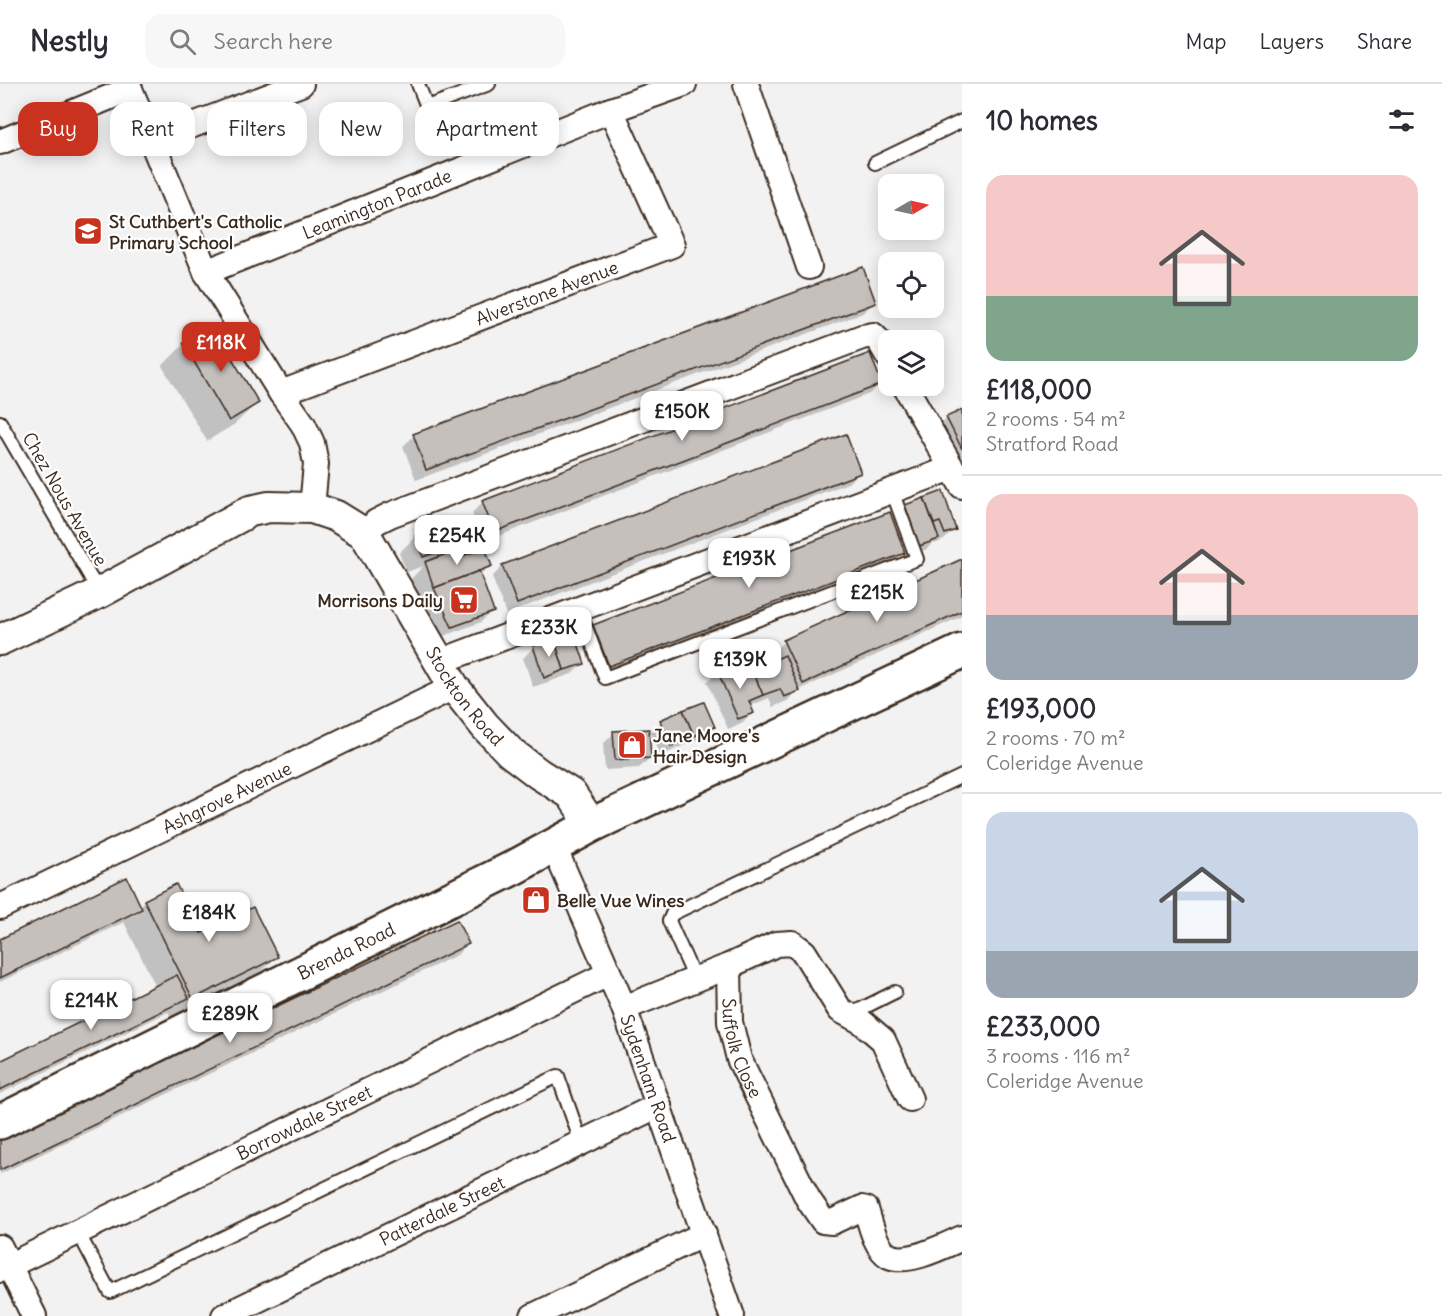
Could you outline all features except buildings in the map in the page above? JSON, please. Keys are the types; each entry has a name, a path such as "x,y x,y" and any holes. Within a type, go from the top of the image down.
{"main road":[{"path":"592,825 962,651"},
{"name":"Brenda Road","path":"0,1122 554,847 592,825"}],"street":[{"path":"195,124 301,84"},
{"name":"Leamington Parade","path":"206,272 684,84"},
{"path":"746,84 809,267"},
{"path":"0,142 129,86 135,102"},
{"name":"Alverstone Avenue","path":"281,393 672,245 611,111"},
{"path":"157,156 206,272 281,393 303,424 312,443 316,465 312,508"},
{"path":"365,534 376,522 390,515 862,336 873,335 878,340"},
{"path":"911,396 957,477"},
{"name":"Ashgrove Avenue","path":"0,907 446,674 579,609 892,490 957,477"},
{"name":"Stockton Road","path":"0,639 99,593 250,511 269,507 312,508 336,516 365,534 446,674 485,726 510,752 571,794 592,825"},
{"name":"Sydenham Road","path":"554,847 624,1008 732,1316"},
{"path":"624,1008 729,966 776,944 792,943 804,952 840,1010 862,1022 883,1040 910,1099"},
{"name":"Suffolk Close","path":"729,966 730,1022 739,1059 808,1199 823,1221 832,1222 862,1208 866,1209 878,1243 888,1255 900,1258 921,1255 962,1238"},
{"name":"Borrowdale Street","path":"3,1261 78,1232 608,974"},
{"name":"Patterdale Street","path":"224,1316 658,1105"},
{"path":"533,1316 569,1308 704,1234"},
{"path":"3,1261 34,1316"}],"lane":[{"path":"418,84 427,107 489,84"},
{"path":"875,163 962,121"},
{"name":"Chez Nous Avenue","path":"0,422 99,593"},
{"path":"579,609 605,678 628,670 917,559 892,490"},
{"path":"696,979 669,921 672,914 962,776"},
{"path":"849,1015 895,992"},
{"path":"78,1232 110,1292 558,1077 581,1142"}],"place":[{"name":"St Cuthbert's Catholic Primary School","path":"88,231"},
{"name":"Morrisons Daily","path":"464,600"},
{"name":"Jane Moore's Hair Design","path":"632,745"},
{"name":"Belle Vue Wines","path":"536,900"}]}
